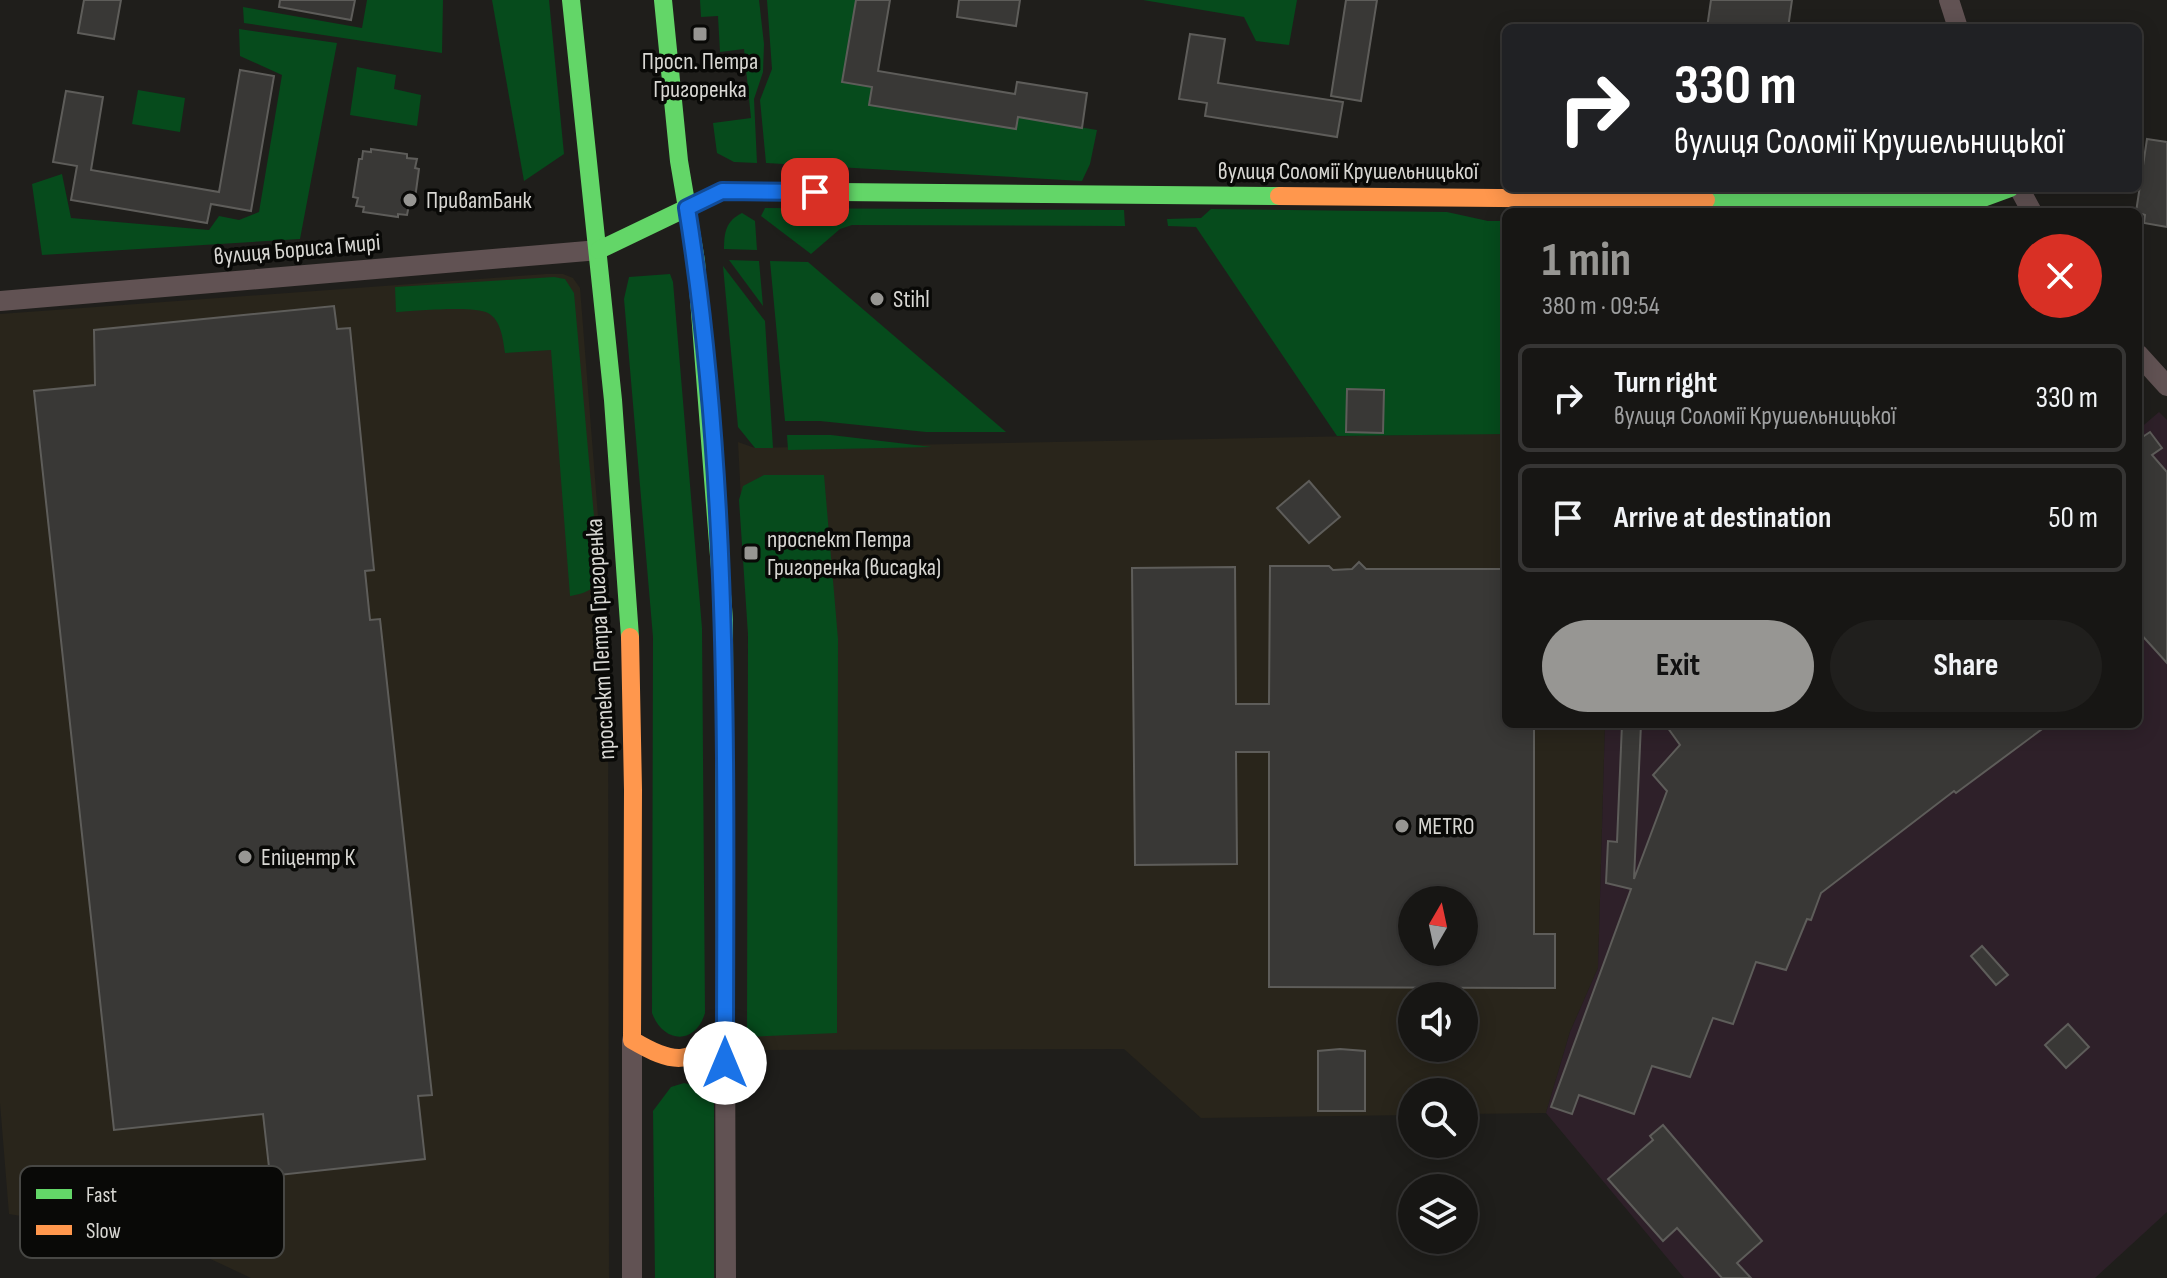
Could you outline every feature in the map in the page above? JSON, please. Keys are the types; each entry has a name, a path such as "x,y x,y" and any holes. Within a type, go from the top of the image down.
{"street":[{"name":"проспект Петра Григоренка","path":"571,0 599,250 630,641 633,749 632,1278"},
{"path":"663,0 679,161 696,261 711,417 724,620 726,1278"},
{"path":"1949,0 1957,24"},
{"name":"вулиця Соломії Крушельницької","path":"599,250 722,191 1961,202 1999,192"},
{"path":"1961,202 1976,192"},
{"name":"вулиця Бориса Гмирі","path":"0,301 599,250"},
{"path":"2142,358 2167,386"},
{"path":"632,1040 653,1053 672,1059 686,1058 699,1056 725,1033"}],"shaded area":[{"path":"546,274 563,274 573,278 580,288 608,643 609,1278 251,1278 208,1258 284,1258 284,1166 20,1166 20,1216 9,1214 0,1103 0,314"},
{"path":"2159,412 2167,420 2167,1212 2095,1278 1684,1278 1546,1113 1570,1032 1598,968 1605,728 2142,728 2142,427"},
{"path":"1502,433 1502,728 1605,728 1598,968 1570,1032 1546,1113 1478,1114 1478,1078 1398,1078 1398,1115 1201,1118 1124,1049 747,1050 748,634 738,442 755,448"}],"green space":[{"path":"367,0 443,0 442,53 244,23 243,7 362,28"},
{"path":"492,0 549,0 564,154 524,181"},
{"path":"700,0 759,0 764,44 763,72 754,99 757,163 734,162 717,153 713,123 751,118 744,49 720,52 718,16 701,17"},
{"path":"767,0 856,0 843,82 872,87 869,105 1018,117 1097,130 1090,164 1082,181 766,163 760,100 772,69"},
{"path":"1143,0 1297,0 1289,45 1256,41 1244,17"},
{"path":"239,29 337,43 300,239 42,255 32,184 62,174 71,218 209,230 219,216 239,220 259,212 282,75 240,56"},
{"path":"357,67 396,75 394,89 421,95 417,126 350,115"},
{"path":"138,90 185,98 180,132 132,124"},
{"path":"765,208 1124,210 1125,226 852,225 840,229 811,254 761,216"},
{"path":"1211,209 1447,212 1502,221 1502,434 1337,436 1196,227 1168,226 1167,219 1201,218"},
{"path":"742,213 755,221 757,250 724,249 727,228"},
{"path":"729,260 759,261 763,306"},
{"path":"770,261 808,262 1006,432 926,432 820,421 785,421"},
{"path":"723,266 765,321 773,448 755,448 738,427"},
{"path":"670,274 702,628 705,1013 694,1031 679,1037 664,1030 652,1013 653,637 624,299 629,277"},
{"path":"554,277 565,279 574,293 599,572 590,590 570,596 551,350 505,353 496,320 481,311 444,309 396,312 395,287"},
{"path":"787,435 831,435 932,447 788,450"},
{"path":"764,475 824,475 838,639 837,1033 747,1037 748,634 739,500 743,486"},
{"path":"684,1083 706,1089 714,1100 714,1278 655,1278 653,1111 671,1087"}],"building":[{"path":"84,0 121,0 114,39 78,33"},
{"path":"280,0 355,0 351,20 279,7"},
{"path":"856,0 890,0 878,71 1015,94 1017,82 1087,93 1082,128 1018,117 1016,129 869,105 872,87 842,82"},
{"path":"959,0 1020,0 1016,26 957,17"},
{"path":"1346,0 1377,0 1361,101 1331,96"},
{"path":"1711,0 1792,0 1789,24 1708,24"},
{"path":"1190,34 1225,39 1218,83 1343,102 1337,137 1205,116 1207,103 1179,99"},
{"path":"240,70 274,76 251,211 211,204 207,223 71,200 77,166 53,162 66,91 103,97 91,170 219,192"},
{"path":"2147,139 2167,142 2167,227 2144,223 2142,208 2137,208 2139,192 2142,192"},
{"path":"371,149 407,154 407,158 417,159 415,168 419,169 414,206 409,205 407,215 398,214 398,217 363,212 364,207 356,206 358,198 353,197 359,159 362,159 363,151 371,152"},
{"name":"Епіцентр К","path":"334,306 337,329 350,328 374,570 365,571 370,620 380,619 432,1095 418,1096 425,1159 284,1174 284,1166 269,1166 263,1114 114,1130 34,391 95,385 94,330"},
{"path":"1347,389 1384,390 1383,433 1346,432"},
{"path":"2150,432 2162,448 2152,455 2167,472 2167,663 2142,635 2142,437"},
{"path":"1309,481 1340,517 1309,543 1277,508"},
{"name":"METRO","path":"1359,562 1366,569 1502,569 1502,728 1534,728 1534,934 1555,934 1555,988 1478,988 1478,982 1398,982 1398,987 1269,987 1269,752 1236,752 1237,864 1135,865 1132,568 1235,567 1236,704 1269,704 1270,566 1329,566 1333,570 1352,569"},
{"path":"1622,728 1641,728 1634,879 1667,791 1653,775 1680,745 1668,728 2044,728 1956,793 1954,791 1821,893 1786,970 1756,962 1733,1024 1713,1018 1690,1077 1652,1066 1634,1114 1579,1095 1572,1114 1551,1107 1631,889 1606,883 1608,841 1617,842"},
{"path":"1982,946 2008,975 1996,985 1971,956"},
{"path":"2068,1024 2089,1047 2066,1068 2045,1045"},
{"path":"1318,1051 1365,1051 1365,1111 1318,1111"},
{"path":"1663,1125 1762,1241 1737,1263 1751,1278 1722,1278 1677,1228 1663,1241 1608,1179 1653,1140 1650,1136"}],"traffic: fast":[{"path":"571,0 613,400 630,637"},
{"path":"663,0 679,161 696,261 724,620 725,1019"},
{"path":"599,250 722,191 1279,196"},
{"path":"1706,200 1961,202 1999,192"}],"traffic: slow":[{"path":"1279,196 1706,200"},
{"path":"630,637 632,1040 670,1057 691,1056 725,1033 725,1019"}],"place":[{"name":"Просп. Петра Григоренка","path":"700,34"},
{"name":"ПриватБанк","path":"410,200"},
{"name":"Stihl","path":"877,299"},
{"name":"проспект Петра Григоренка (висадка)","path":"751,553"},
{"name":"METRO","path":"1402,826"},
{"name":"Епіцентр К","path":"245,857"}],"route":[{"path":"725,1063 724,620 711,417 696,261 687,208 722,191 815,192"}]}
